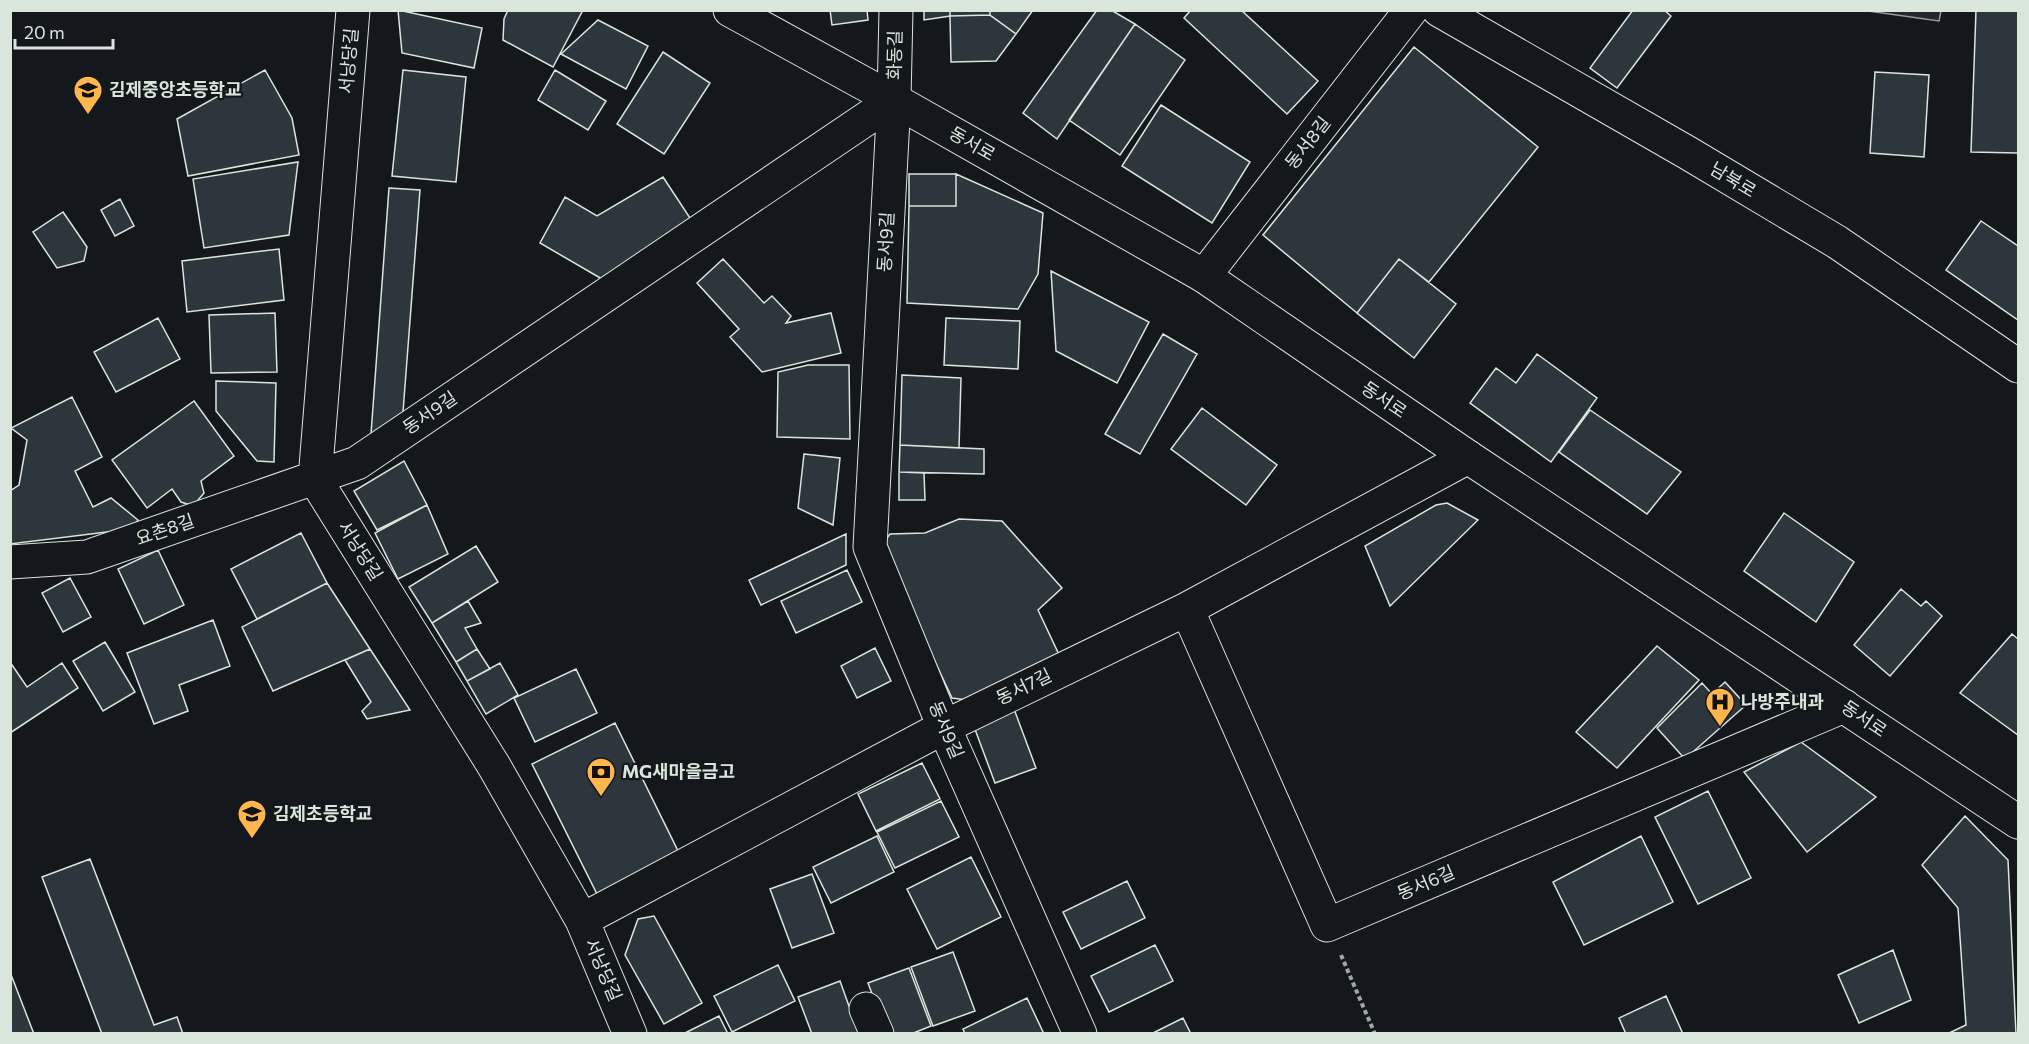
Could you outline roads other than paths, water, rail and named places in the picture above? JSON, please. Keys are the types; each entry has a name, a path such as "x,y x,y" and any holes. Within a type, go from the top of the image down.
{"street":[{"name":"서낭당길","path":"353,10 315,479 494,766 582,920 630,1034"},
{"name":"동서로","path":"730,10 1204,276 1468,457 2019,822"},
{"name":"화동길","path":"894,100 896,10"},
{"name":"동서8길","path":"1204,276 1411,10"},
{"name":"남북로","path":"1438,10 1688,153 1837,242 2019,366"},
{"name":"동서9길","path":"315,479 357,463 894,100"},
{"name":"동서9길","path":"894,100 870,547 944,727 1080,1034"},
{"name":"동서7길","path":"582,920 944,727 1186,609 1468,457"},
{"name":"요촌8길","path":"10,562 87,556 315,479"},
{"name":"동서6길","path":"1186,609 1327,925 1844,706"}],"place":[{"name":"김제중앙초등학교","path":"88,116"},
{"name":"나방주내과","path":"1720,728"},
{"name":"MG새마을금고","path":"601,798"},
{"name":"김제초등학교","path":"252,840"}]}
